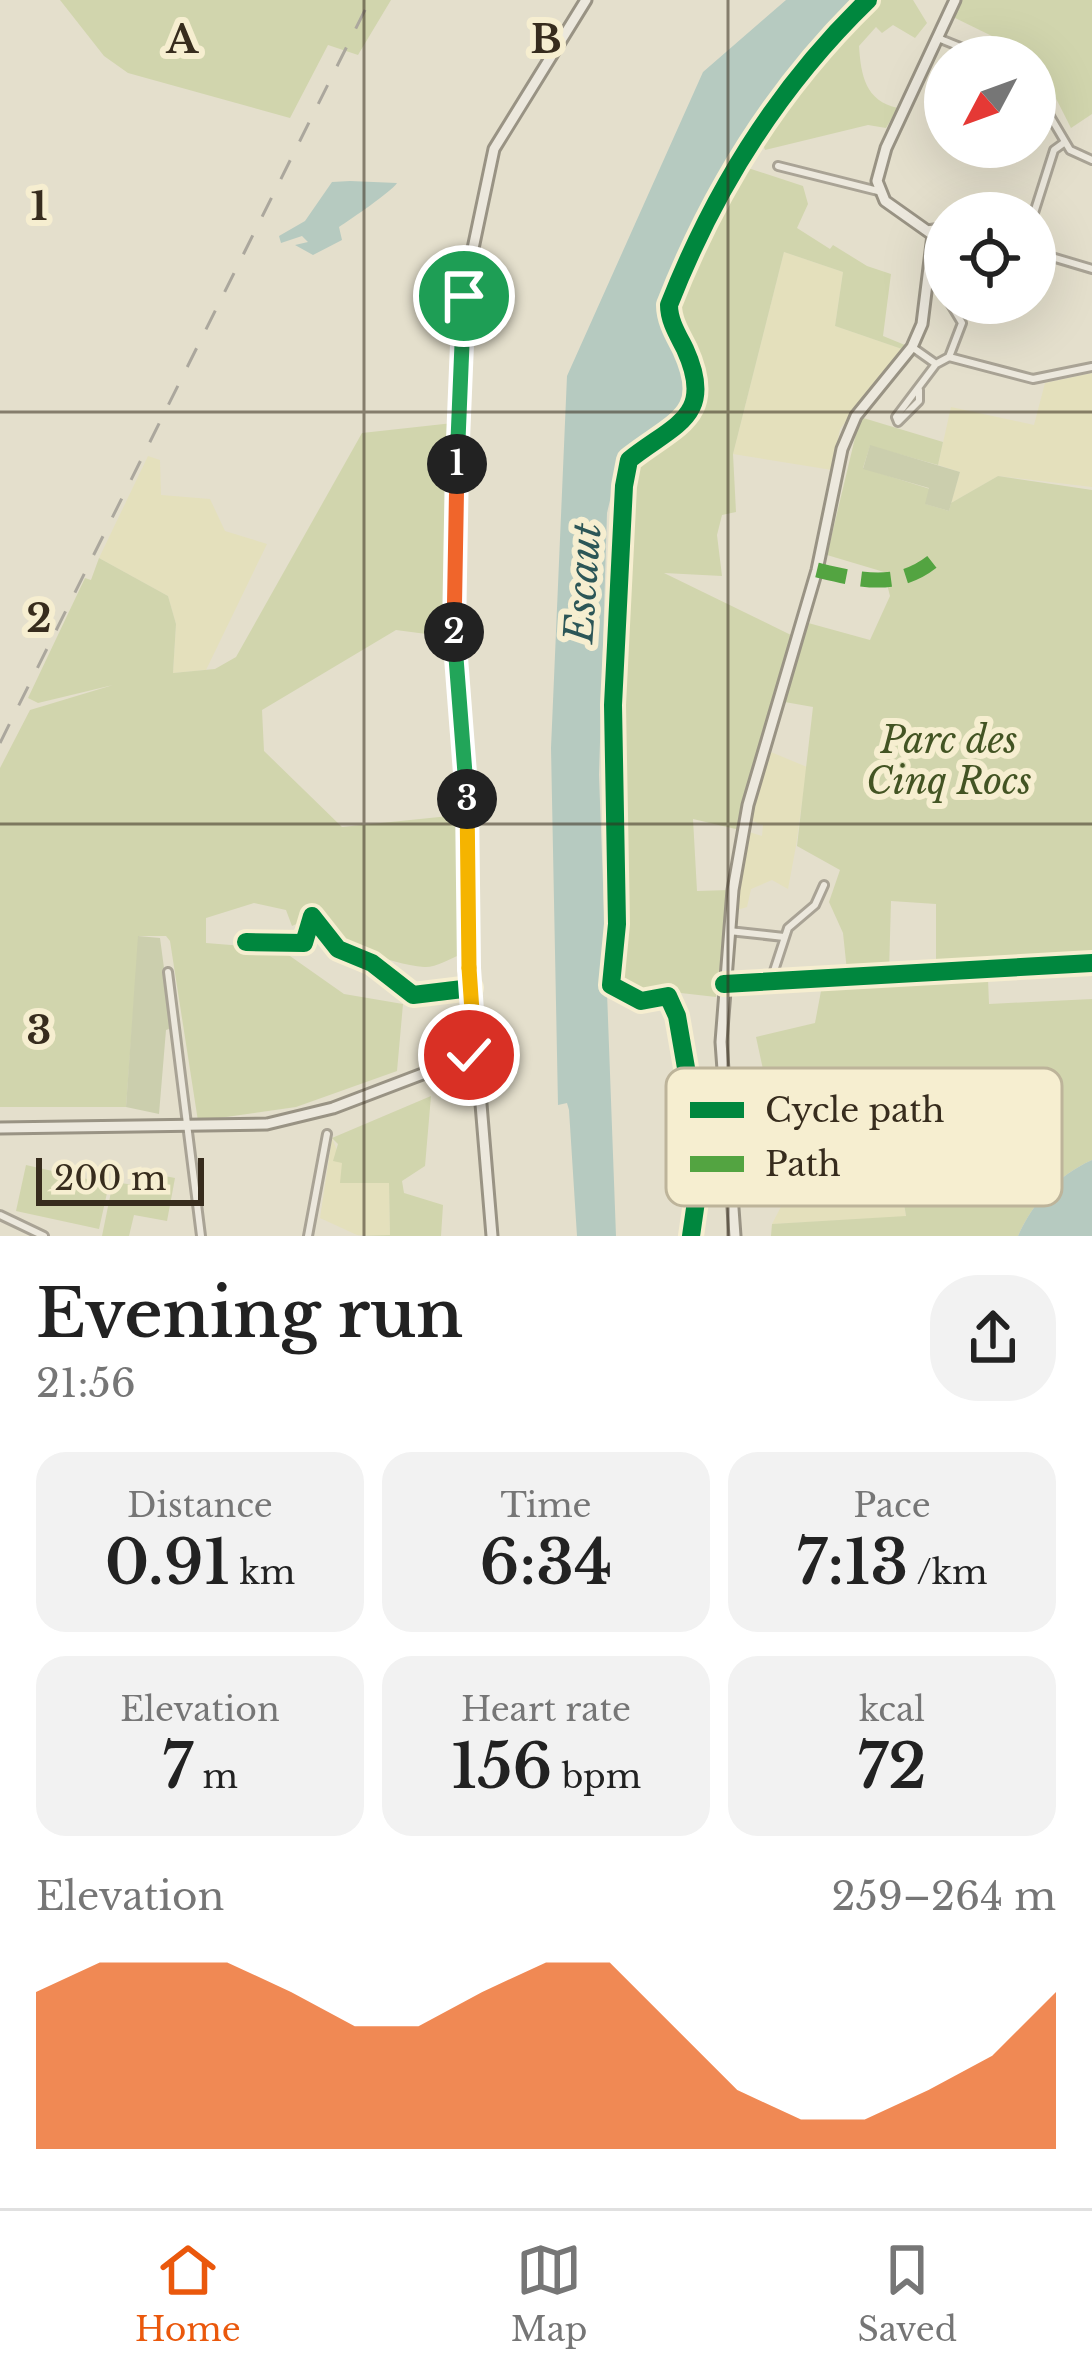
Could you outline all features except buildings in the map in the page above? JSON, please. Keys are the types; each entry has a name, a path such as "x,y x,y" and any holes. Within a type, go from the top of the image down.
{"main road":[{"path":"493,1236 475,1054 468,804 453,664 464,296 494,149 586,0"},
{"path":"936,36 955,0"},
{"path":"924,70 886,148 878,191 924,226"},
{"path":"722,1068 729,931 748,805 817,570 845,441 864,404 911,346 924,314"},
{"path":"0,1128 190,1128 296,1118 475,1054"},
{"path":"452,1060 477,1078"},
{"path":"732,1206 735,1236"}],"street":[{"path":"1056,127 1065,142 1092,160"},
{"path":"1041,192 1054,150 1065,142"},
{"path":"778,166 878,191"},
{"path":"1056,258 1092,269"},
{"path":"949,357 958,324"},
{"path":"911,346 936,364"},
{"path":"919,390 920,401 898,422 896,417 936,364 949,357 1033,379 1092,367"},
{"path":"770,983 784,937 815,905 824,885"},
{"path":"246,942 304,943 312,916 338,949 372,963 413,994 471,988"},
{"path":"729,931 784,937"},
{"path":"724,984 1092,963"},
{"path":"168,972 201,1236"},
{"path":"308,1236 327,1133"},
{"path":"0,1215 44,1236"}],"shaded area":[{"path":"784,252 843,272 835,326 902,349 840,429 832,470 733,454"},
{"path":"1092,373 1092,487 998,476 951,503 960,472 938,465 951,407 1034,425 1045,383"},
{"path":"148,456 160,460 161,495 210,499 225,531 267,544 206,670 173,673 176,624 168,596 99,558"},
{"path":"766,750 807,767 796,846 788,889 772,880 751,889 747,907 737,910 746,831 762,836 763,825 749,820"},
{"path":"332,1138 342,1163 389,1182 390,1236 357,1235 320,1218"},
{"path":"781,1206 904,1206 906,1217 772,1224"}],"green space":[{"path":"60,0 391,0 358,55 328,45 290,118 128,73 104,56"},
{"path":"869,0 913,0 927,23 915,38 893,25 882,33 876,27 859,46 872,93 898,108 886,128 868,125 765,150 759,133 796,79"},
{"path":"962,0 1092,0 1092,114 1071,128 1056,98 1056,36 992,36 951,16"},
{"path":"745,167 803,186 808,204 797,228 830,249 833,245 891,274 883,336 905,345 902,349 835,326 843,272 784,252 733,454 736,512 722,515 717,535 722,576 664,573 793,636 740,830 693,819 697,891 730,890 716,997 672,992 648,1000 616,985 612,755 621,739 621,586 630,465 680,428 700,399 695,363 672,306 713,213"},
{"name":"Parc des Cinq Rocs","path":"860,417 943,442 938,465 870,446 863,468 930,489 926,504 949,511 951,503 998,476 1092,490 1092,960 936,968 936,904 891,901 889,972 847,971 843,933 829,902 840,870 797,846 813,707 779,701 801,621 870,640 890,596 884,572 827,555"},
{"path":"453,423 449,637 396,630 262,710 264,751 342,827 459,815 460,955 428,967 395,962 348,943 312,917 292,926 286,910 254,903 206,918 206,943 280,949 344,994 403,1004 397,1071 296,1107 198,1121 170,941 166,936 139,936 126,1107 0,1107 0,768 30,710 113,685 38,703 28,698 85,578 91,580 99,558 168,596 176,624 173,673 215,669 236,657 362,433"},
{"path":"870,445 960,472 949,511 925,504 929,488 863,469"},
{"path":"138,936 160,938 172,1028 166,1030 159,1114 126,1107"},
{"path":"988,979 989,1004 1092,999 1092,1160 1062,1179 1062,1068 763,1068 756,1037 815,1023 821,991"},
{"path":"431,1096 425,1166 402,1181 404,1193 443,1205 441,1236 357,1236 390,1235 389,1183 340,1183 342,1163 333,1161 338,1144 332,1138"},
{"path":"26,1165 109,1184 99,1229 16,1211"},
{"path":"145,1172 175,1178 167,1221 134,1215 129,1236 102,1236 113,1182 142,1186"},
{"path":"904,1206 1036,1206 1018,1236 771,1236 772,1224 906,1216"}],"water":[{"name":"Escaut","path":"786,0 855,0 765,104 694,222 658,307 686,377 686,392 672,416 621,454 607,513 599,775 616,1236 577,1236 569,1110 567,1103 558,1105 551,748 567,376 703,72"},
{"path":"332,182 397,183 339,227 342,240 313,255 295,245 308,242 302,236 281,243 279,236 305,221"},
{"path":"1092,1160 1092,1236 1018,1236 1036,1206 1062,1206 1062,1179"}],"railway":[{"path":"0,743 370,0"}],"marked path":[{"path":"817,570 892,579 933,561"}],"cycle path":[{"path":"686,1068 677,1016 668,996 641,1001 611,985 617,924 613,705 624,486 629,460 675,427 693,405 693,372 669,305 707,221 778,104 868,0"},
{"path":"246,942 304,943 312,916 338,949 372,963 413,995 471,988"},
{"path":"724,984 1092,963"},
{"path":"691,1236 695,1206"}],"route":[{"path":"464,296 453,664 468,804 467,936 475,1054 469,1055"}]}
